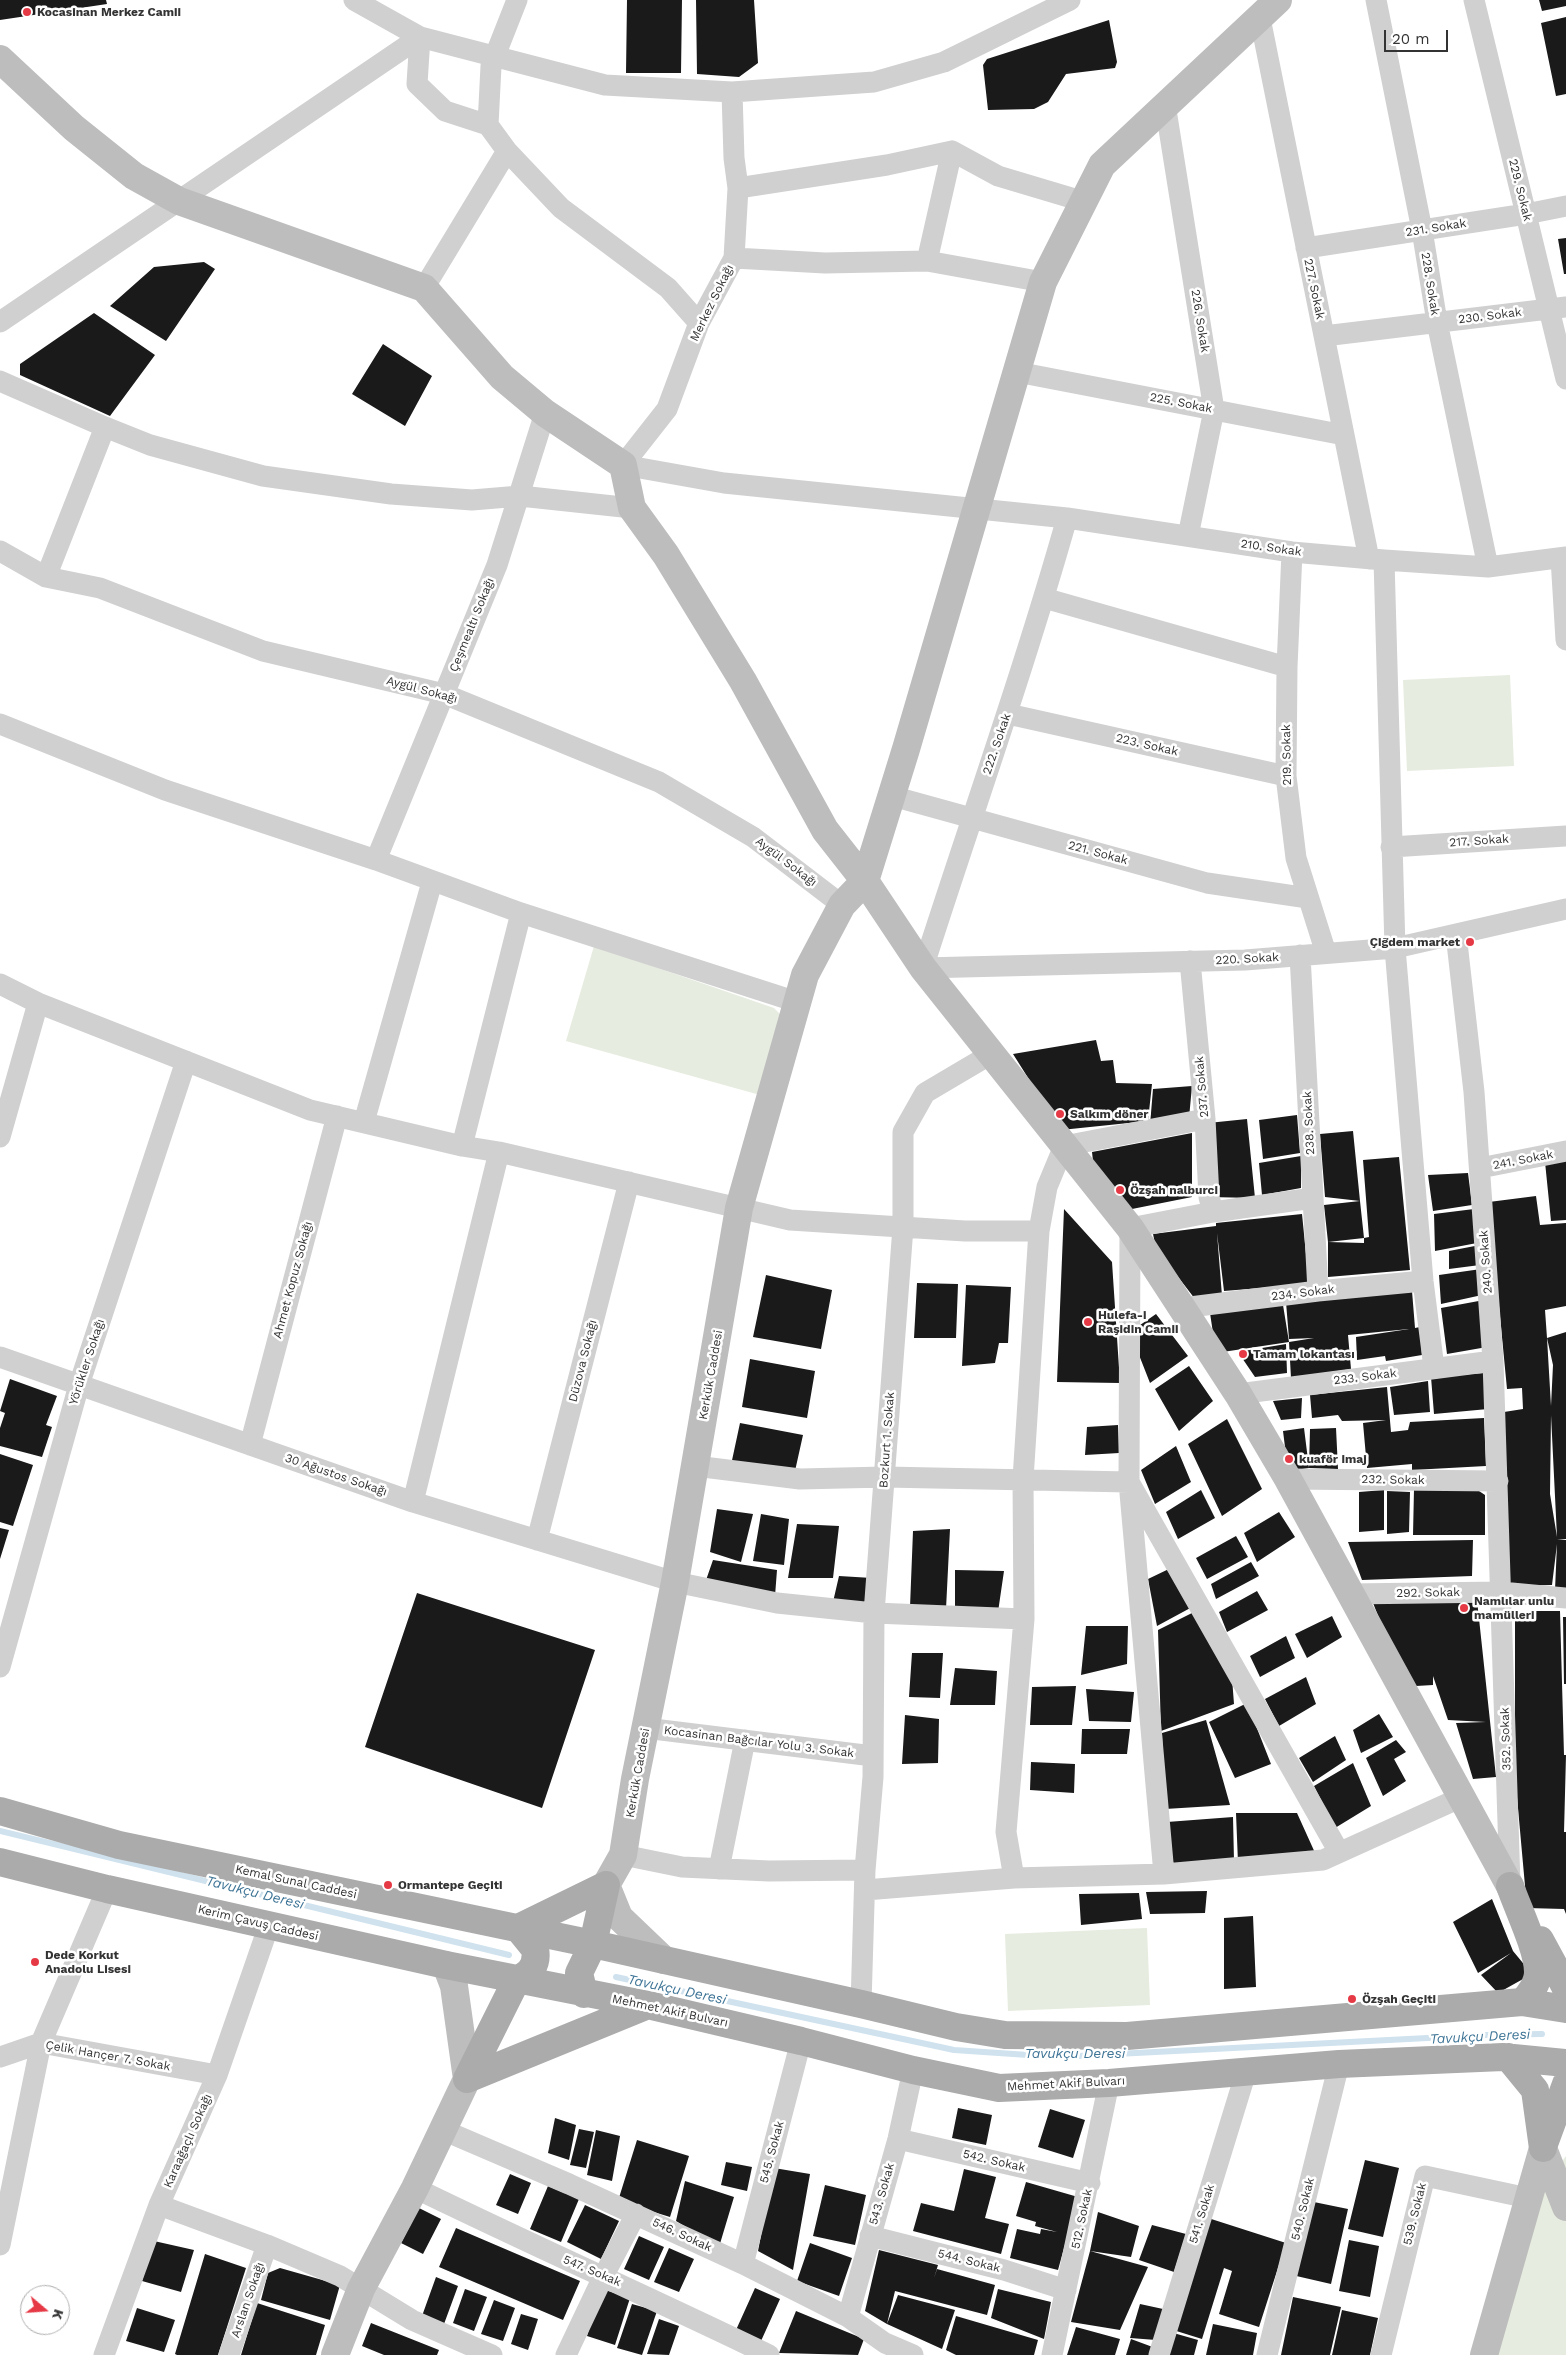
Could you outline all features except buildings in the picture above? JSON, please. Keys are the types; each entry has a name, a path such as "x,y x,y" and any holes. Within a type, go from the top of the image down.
{"main road":[{"name":"Kemal Sunal Caddesi","path":"0,1811 119,1845 593,1944"},
{"name":"Kerim Çavuş Caddesi","path":"0,1862 107,1889 446,1965 517,1979"},
{"path":"466,2080 517,1979 529,1974 536,1953 533,1944 518,1928 606,1885"},
{"path":"584,1994 579,1973 593,1944 606,1885"},
{"path":"1510,1886 1566,1988"},
{"path":"1510,1886 1535,1956 1538,1973 1530,1995 1522,2002"},
{"path":"593,1944 861,2004 956,2028 1005,2035 1127,2036 1522,2002 1566,2009"},
{"name":"Mehmet Akif Bulvarı","path":"517,1979 584,1994 648,2005 913,2070 999,2088 1109,2083 1339,2064 1508,2057 1566,2063"},
{"path":"466,2080 648,2005"},
{"path":"1508,2057 1535,2090 1543,2148"},
{"path":"1543,2148 1566,2084"},
{"path":"1543,2148 1566,2125"}],"street":[{"path":"354,0 420,37 605,85 732,92 874,82 944,62 1070,0"},
{"path":"488,125 491,66 517,0"},
{"name":"228. Sokak","path":"1376,0 1422,230 1436,322 1488,567"},
{"name":"229. Sokak","path":"1474,0 1526,214 1558,308 1566,379"},
{"path":"865,881 978,508 1043,282 1102,165 1165,104 1269,9"},
{"name":"227. Sokak","path":"1269,9 1306,248 1344,435 1376,560 1391,847 1394,948 1423,1281 1434,1368"},
{"path":"420,37 417,84 445,111 488,125 507,151 561,208 668,288 699,323"},
{"path":"0,322 420,37"},
{"path":"0,59 74,128 134,176 179,201 424,288 502,377 545,413 623,465 632,508 666,555 743,681 825,830 865,881 923,968 1130,1228 1238,1394 1288,1479 1510,1886"},
{"name":"Merkez Sokağı","path":"623,465 667,410 699,323 734,258 738,188 734,158 732,92"},
{"name":"226. Sokak","path":"1165,104 1214,410 1188,536"},
{"path":"424,288 507,151"},
{"path":"738,188 887,165 952,151 998,176 1085,202"},
{"path":"927,261 952,151"},
{"name":"231. Sokak","path":"1306,248 1526,214 1566,206"},
{"path":"734,258 826,263 927,261 1043,282"},
{"name":"230. Sokak","path":"1324,336 1558,308"},
{"name":"225. Sokak","path":"1017,372 1344,435"},
{"path":"0,381 150,445 263,476 391,494 472,500 520,496 632,508"},
{"name":"Çeşmealtı Sokağı","path":"376,860 497,565 545,413"},
{"path":"46,577 105,427"},
{"name":"210. Sokak","path":"623,465 724,482 1067,518 1292,552 1376,560 1488,567 1563,558"},
{"name":"222. Sokak","path":"923,968 971,819 1008,714 1067,518"},
{"name":"Aygül Sokağı","path":"0,551 46,577 100,588 263,651 444,694 659,782 753,837 842,905"},
{"name":"219. Sokak","path":"1292,552 1287,667 1286,776 1296,858 1326,953"},
{"path":"1563,558 1566,640"},
{"path":"1044,598 1287,667"},
{"name":"223. Sokak","path":"1008,714 1286,776"},
{"path":"0,724 165,790 376,860 432,882 521,912 797,1002"},
{"name":"221. Sokak","path":"892,796 1207,883 1308,898"},
{"name":"217. Sokak","path":"1391,847 1566,836"},
{"name":"Kerkük Caddesi","path":"606,1885 623,1855 675,1582 740,1208 805,975 842,905 865,881"},
{"path":"364,1122 432,882"},
{"name":"220. Sokak","path":"923,968 1245,960 1394,948 1566,909"},
{"path":"462,1146 521,912"},
{"name":"240. Sokak","path":"1456,934 1474,1092 1480,1168 1493,1361 1501,1592"},
{"name":"238. Sokak","path":"1300,956 1318,1291"},
{"name":"237. Sokak","path":"1190,961 1205,1119 1209,1197 1213,1212"},
{"path":"0,984 38,1003 310,1110 790,1220 965,1231 1038,1231"},
{"path":"0,1137 38,1003"},
{"name":"Bozkurt 1. Sokak","path":"861,2004 865,1880 873,1756 874,1613 903,1227 903,1132 925,1093 991,1054"},
{"name":"Yörükler Sokağı","path":"0,1667 79,1385 186,1061"},
{"name":"Ahmet Kopuz Sokağı","path":"250,1445 337,1116"},
{"path":"1064,1146 1205,1119"},
{"path":"1014,1878 1006,1832 1024,1619 1023,1479 1038,1231 1047,1187 1064,1146"},
{"name":"241. Sokak","path":"1480,1168 1566,1151"},
{"path":"413,1502 499,1152"},
{"name":"Düzova Sokağı","path":"537,1540 629,1182"},
{"path":"1130,1228 1213,1212 1313,1198"},
{"path":"1130,1228 1129,1482 1164,1874"},
{"name":"234. Sokak","path":"1182,1308 1318,1291 1423,1281"},
{"name":"30 Ağustos Sokağı","path":"0,1357 413,1502 675,1582 777,1603 874,1613 1024,1619"},
{"name":"233. Sokak","path":"1238,1394 1493,1361"},
{"path":"695,1466 800,1479 884,1477 1129,1482"},
{"name":"232. Sokak","path":"1288,1479 1498,1481"},
{"path":"1129,1482 1339,1852"},
{"name":"292. Sokak","path":"1350,1594 1501,1592 1566,1598"},
{"name":"352. Sokak","path":"1501,1592 1510,1886"},
{"name":"Kocasinan Bağcılar Yolu 3. Sokak","path":"646,1728 873,1756"},
{"path":"719,1869 745,1740"},
{"path":"623,1855 682,1867 865,1880 1164,1874 1323,1860 1462,1797"},
{"path":"606,1885 619,1917 664,1960"},
{"path":"0,2246 41,2043 107,1889"},
{"name":"Karaağaçlı Sokağı","path":"104,2355 158,2205 217,2075 269,1925"},
{"path":"335,2355 361,2289 415,2188 466,2080 454,1986 446,1965"},
{"name":"545. Sokak","path":"743,2264 801,2041"},
{"name":"Çelik Hançer 7. Sokak","path":"0,2057 41,2043 217,2075"},
{"name":"540. Sokak","path":"1267,2355 1339,2064"},
{"name":"543. Sokak","path":"848,2317 898,2139 913,2070"},
{"name":"541. Sokak","path":"1159,2355 1246,2072"},
{"name":"512. Sokak","path":"1052,2355 1090,2184 1109,2083"},
{"name":"546. Sokak","path":"443,2130 636,2214 743,2264 848,2317 882,2349 913,2355"},
{"name":"542. Sokak","path":"898,2139 1090,2184"},
{"path":"1484,2355 1543,2148"},
{"path":"1543,2148 1566,2207"},
{"name":"539. Sokak","path":"1381,2355 1425,2176 1528,2198"},
{"name":"547. Sokak","path":"415,2188 768,2355"},
{"path":"158,2205 267,2245 340,2276 412,2320 492,2355"},
{"path":"566,2355 603,2277 636,2214"},
{"name":"544. Sokak","path":"870,2236 1004,2270 1066,2290"},
{"name":"Arslan Sokağı","path":"229,2355 267,2245"}],"shaded area":[{"path":"1510,675 1514,766 1407,771 1403,680"},
{"path":"594,946 774,1008 781,1015 760,1095 566,1041"},
{"path":"1147,1928 1150,2005 1008,2011 1005,1934"},
{"path":"1566,2156 1566,2355 1496,2355 1545,2185"}],"waterway":[{"name":"Tavukçu Deresi","path":"0,1831 509,1955"},
{"name":"Tavukçu Deresi","path":"616,1977 954,2050 1058,2057 1486,2035 1542,2034"}],"place":[{"name":"Kocasinan Merkez Camii","path":"27,12"},
{"name":"Çiğdem market","path":"1470,942"},
{"name":"Salkım döner","path":"1060,1114"},
{"name":"Özşah nalburci","path":"1120,1190"},
{"name":"Hulefa-i Raşidin Camii","path":"1088,1322"},
{"name":"Tamam lokantası","path":"1243,1354"},
{"name":"kuaför imaj","path":"1289,1459"},
{"name":"Namlılar unlu mamülleri","path":"1464,1608"},
{"name":"Ormantepe Geçiti","path":"388,1885"},
{"name":"Dede Korkut Anadolu Lisesi","path":"35,1962"},
{"name":"Özşah Geçiti","path":"1352,1999"}]}
